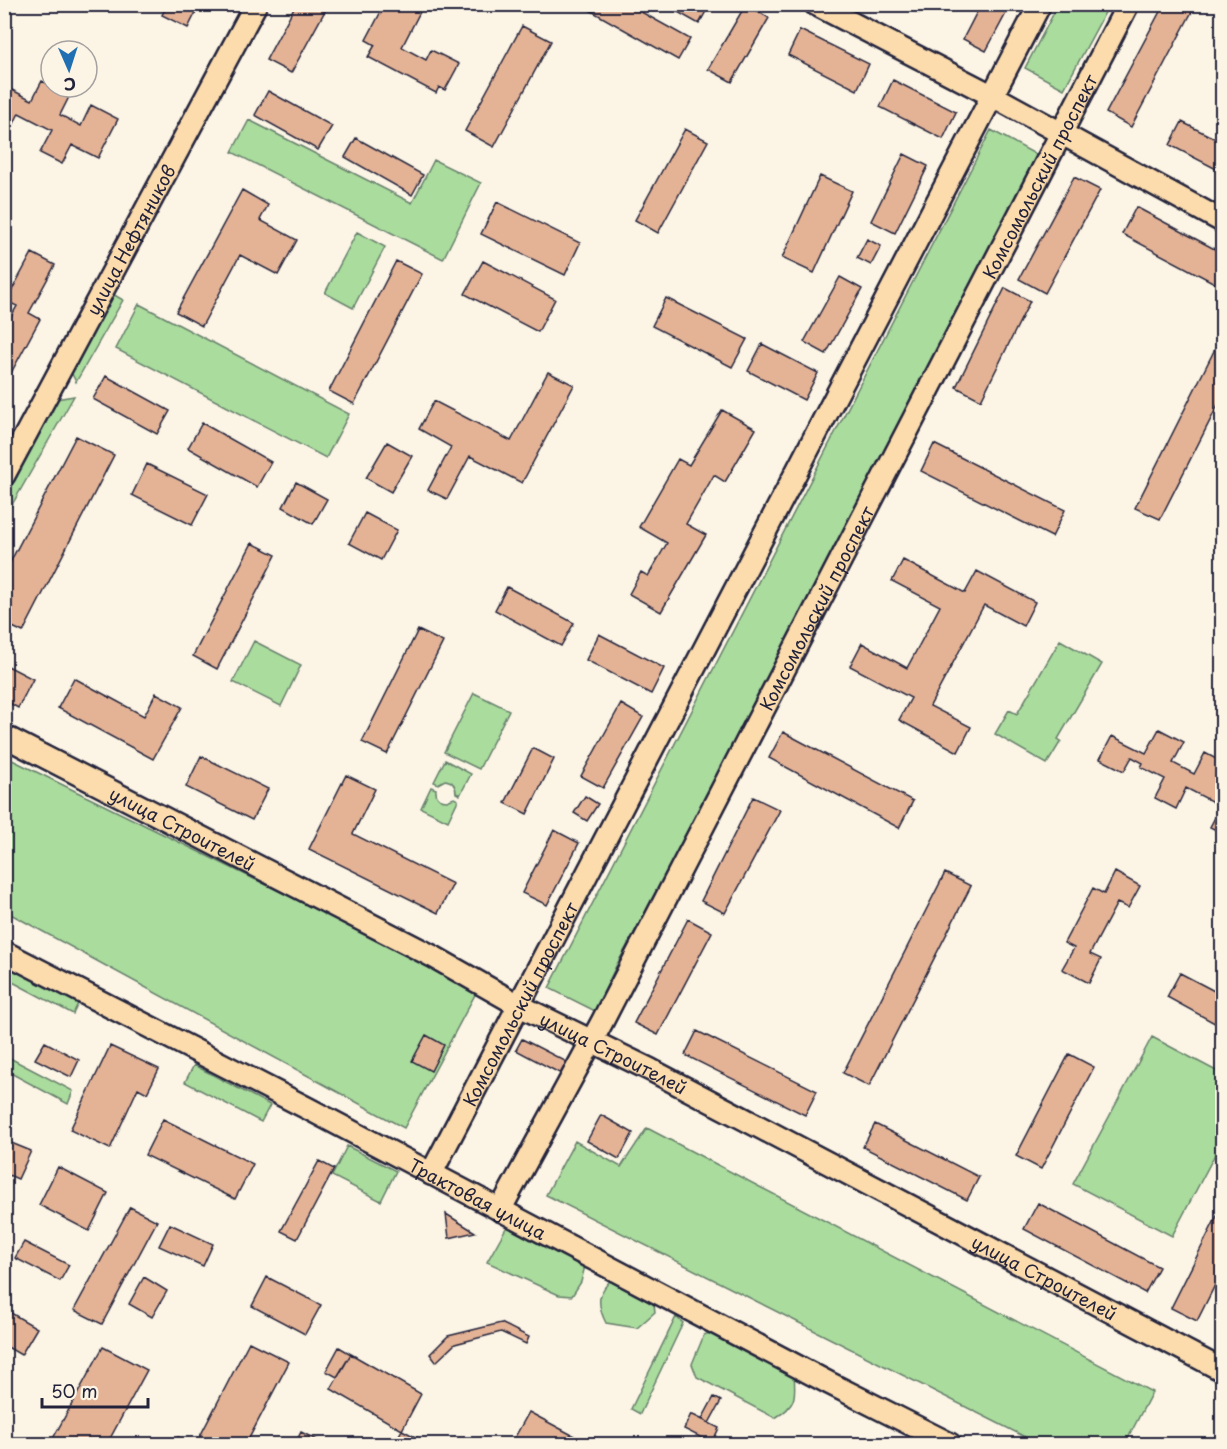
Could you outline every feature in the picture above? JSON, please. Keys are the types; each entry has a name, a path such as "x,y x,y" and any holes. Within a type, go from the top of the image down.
{"main road":[{"name":"улица Нефтяников","path":"4,475 256,4"},
{"path":"815,4 993,96 1222,221"},
{"name":"Комсомольский проспект","path":"431,1173 1040,4"},
{"name":"Комсомольский проспект","path":"500,1210 592,1041 1063,134 1128,4"},
{"name":"улица Строителей","path":"4,736 434,957 520,1006 987,1245 1222,1370"},
{"name":"Трактовая улица","path":"4,952 950,1444"}],"green space":[{"path":"1058,5 1109,5 1064,89 1025,68"},
{"path":"249,120 412,203 434,160 481,183 443,259 232,152"},
{"path":"991,130 1037,155 724,767 616,966 595,1011 549,988"},
{"path":"357,232 385,247 353,308 325,293"},
{"path":"111,293 123,300 76,382 71,372"},
{"path":"139,304 349,414 326,458 116,349"},
{"path":"74,396 5,517 5,486 50,400"},
{"path":"1060,640 1102,664 1058,739 1061,741 1047,764 995,734 1009,710 1017,714"},
{"path":"254,641 301,665 281,706 233,682"},
{"path":"474,693 509,710 479,769 444,752"},
{"path":"4,756 478,989 404,1128 5,911"},
{"path":"445,760 471,774 460,795 456,793 455,786 450,781 445,780 438,784 434,782"},
{"path":"431,787 436,789 436,794 440,799 458,800 448,821 421,808"},
{"path":"12,954 84,991 73,1014 5,978 5,970"},
{"path":"1152,1037 1222,1074 1222,1141 1172,1236 1073,1184"},
{"path":"4,1055 73,1091 68,1104 5,1070"},
{"path":"194,1065 270,1105 261,1122 185,1082"},
{"path":"647,1128 1152,1392 1125,1444 1039,1444 546,1195 575,1141 621,1167"},
{"path":"347,1146 396,1171 381,1201 332,1176"},
{"path":"515,1225 586,1262 581,1282 572,1296 559,1295 487,1262 506,1228"},
{"path":"615,1276 653,1297 655,1312 637,1328 606,1323 603,1316 600,1298 605,1287"},
{"path":"676,1317 683,1323 640,1414 631,1409"},
{"path":"714,1331 794,1374 793,1400 782,1414 775,1418 697,1377 692,1364 704,1335"}],"building":[{"path":"168,4 200,4 188,28 162,15"},
{"path":"296,4 317,4 326,9 291,73 266,60"},
{"path":"385,4 424,4 402,47 426,60 431,50 459,64 445,90 439,87 436,93 368,57 375,45 366,40"},
{"path":"579,4 627,4 690,39 678,60"},
{"path":"668,4 710,4 699,24 667,6"},
{"path":"746,4 769,18 732,82 708,69"},
{"path":"903,4 923,4 919,13"},
{"path":"981,4 1011,4 986,51 963,39"},
{"path":"1164,4 1196,4 1131,127 1106,113"},
{"path":"522,26 551,41 494,147 465,131"},
{"path":"800,30 869,64 857,90 788,55"},
{"path":"893,80 956,112 943,139 880,107"},
{"path":"4,86 32,100 39,87 39,99 68,99 60,115 81,126 91,105 118,119 98,158 72,145 62,164 40,153 52,130 19,113 8,136 4,134"},
{"path":"268,91 332,126 318,150 255,115"},
{"path":"1182,122 1222,142 1222,172 1170,145"},
{"path":"685,129 708,141 658,233 635,220"},
{"path":"356,138 423,175 412,195 345,157"},
{"path":"904,154 928,166 895,233 871,221"},
{"path":"820,176 852,191 814,273 782,258"},
{"path":"1074,177 1100,190 1045,293 1019,279"},
{"path":"242,190 268,205 260,220 297,240 278,275 240,255 202,326 176,312"},
{"path":"497,202 580,243 565,275 481,234"},
{"path":"1136,207 1222,253 1222,287 1122,234"},
{"path":"867,239 881,246 871,265 857,258"},
{"path":"32,253 55,265 29,313 40,319 4,386 4,329 17,306 6,301"},
{"path":"396,261 422,274 354,404 329,391"},
{"path":"483,261 555,299 538,332 465,294"},
{"path":"840,277 862,289 826,354 804,342"},
{"path":"1005,288 1030,301 981,400 956,387"},
{"path":"666,298 747,339 732,367 652,326"},
{"path":"1222,335 1222,397 1160,519 1135,508"},
{"path":"762,344 818,373 804,400 748,371"},
{"path":"548,372 574,385 522,483 470,456 447,499 428,490 451,447 419,429 434,401 511,441"},
{"path":"106,376 170,411 157,434 93,399"},
{"path":"722,410 756,429 725,482 714,475 686,524 706,535 661,612 629,594 641,572 648,576 667,543 639,527 678,459 689,465"},
{"path":"202,423 271,462 257,487 188,448"},
{"path":"76,436 114,455 23,632 4,623 4,574"},
{"path":"387,442 412,456 391,492 366,478"},
{"path":"934,444 1065,510 1052,537 921,471"},
{"path":"147,464 208,494 192,525 132,495"},
{"path":"296,482 327,499 313,524 283,507"},
{"path":"365,513 397,530 381,560 349,543"},
{"path":"252,543 276,555 217,669 193,656"},
{"path":"903,560 965,593 977,571 1035,602 1023,626 984,605 930,706 971,727 958,752 899,720 911,698 850,666 862,643 907,668 940,606 892,581"},
{"path":"507,587 574,623 561,646 495,610"},
{"path":"418,630 443,642 387,754 362,742"},
{"path":"599,634 664,668 651,694 586,660"},
{"path":"4,664 33,679 18,708 4,700"},
{"path":"74,678 144,716 156,693 182,707 153,759 58,708"},
{"path":"621,704 643,717 603,788 581,776"},
{"path":"1159,729 1184,742 1173,763 1194,774 1205,753 1222,762 1222,833 1210,827 1221,806 1186,788 1176,809 1155,798 1165,779 1141,767 1143,763 1132,757 1124,771 1100,759 1112,736 1146,753"},
{"path":"783,732 913,801 899,828 769,758"},
{"path":"533,748 554,759 527,814 505,803"},
{"path":"201,756 268,789 252,820 186,787"},
{"path":"346,775 375,789 353,834 453,884 438,913 309,849"},
{"path":"585,796 598,804 587,821 574,813"},
{"path":"753,797 780,810 725,913 701,901"},
{"path":"554,830 579,843 547,905 522,893"},
{"path":"1115,872 1140,886 1128,908 1117,903 1090,954 1101,959 1089,983 1062,969 1074,948 1064,943 1093,888 1104,894"},
{"path":"945,873 971,886 869,1086 843,1073"},
{"path":"688,919 712,932 658,1035 634,1023"},
{"path":"1180,973 1222,995 1222,1027 1167,997"},
{"path":"697,1031 817,1091 805,1115 685,1055"},
{"path":"426,1035 444,1045 431,1071 412,1061"},
{"path":"522,1039 569,1063 563,1075 516,1050"},
{"path":"45,1042 79,1060 71,1077 35,1059"},
{"path":"110,1046 159,1069 147,1093 138,1088 110,1149 70,1130"},
{"path":"1069,1054 1094,1067 1041,1169 1016,1156"},
{"path":"601,1115 633,1133 619,1159 587,1141"},
{"path":"163,1119 253,1164 235,1199 145,1155"},
{"path":"875,1124 979,1177 967,1200 863,1147"},
{"path":"4,1140 31,1151 18,1179 4,1173"},
{"path":"319,1161 334,1169 297,1239 281,1231"},
{"path":"58,1167 108,1193 89,1231 39,1205"},
{"path":"1038,1203 1159,1267 1145,1293 1024,1229"},
{"path":"1222,1206 1222,1271 1197,1321 1171,1308"},
{"path":"130,1207 157,1221 102,1324 74,1310"},
{"path":"446,1214 475,1232 449,1238"},
{"path":"170,1224 213,1244 203,1266 159,1246"},
{"path":"24,1242 69,1265 60,1281 15,1258"},
{"path":"144,1277 167,1291 152,1317 129,1304"},
{"path":"267,1277 321,1305 305,1334 252,1306"},
{"path":"4,1309 37,1328 21,1355 4,1345"},
{"path":"501,1323 529,1337 526,1344 501,1332 455,1344 436,1362 430,1354 448,1336"},
{"path":"249,1342 289,1362 246,1444 196,1444"},
{"path":"103,1347 147,1370 107,1444 50,1444"},
{"path":"339,1347 351,1354 337,1377 326,1371"},
{"path":"351,1354 421,1394 402,1430 331,1389"},
{"path":"714,1397 721,1401 709,1423 702,1419"},
{"path":"529,1412 589,1444 511,1444"},
{"path":"691,1414 719,1428 712,1443 684,1429"},
{"path":"402,1430 423,1441 430,1444 394,1444"},
{"path":"301,1432 325,1444 295,1444"},
{"path":"178,1437 194,1444 174,1444"}]}
